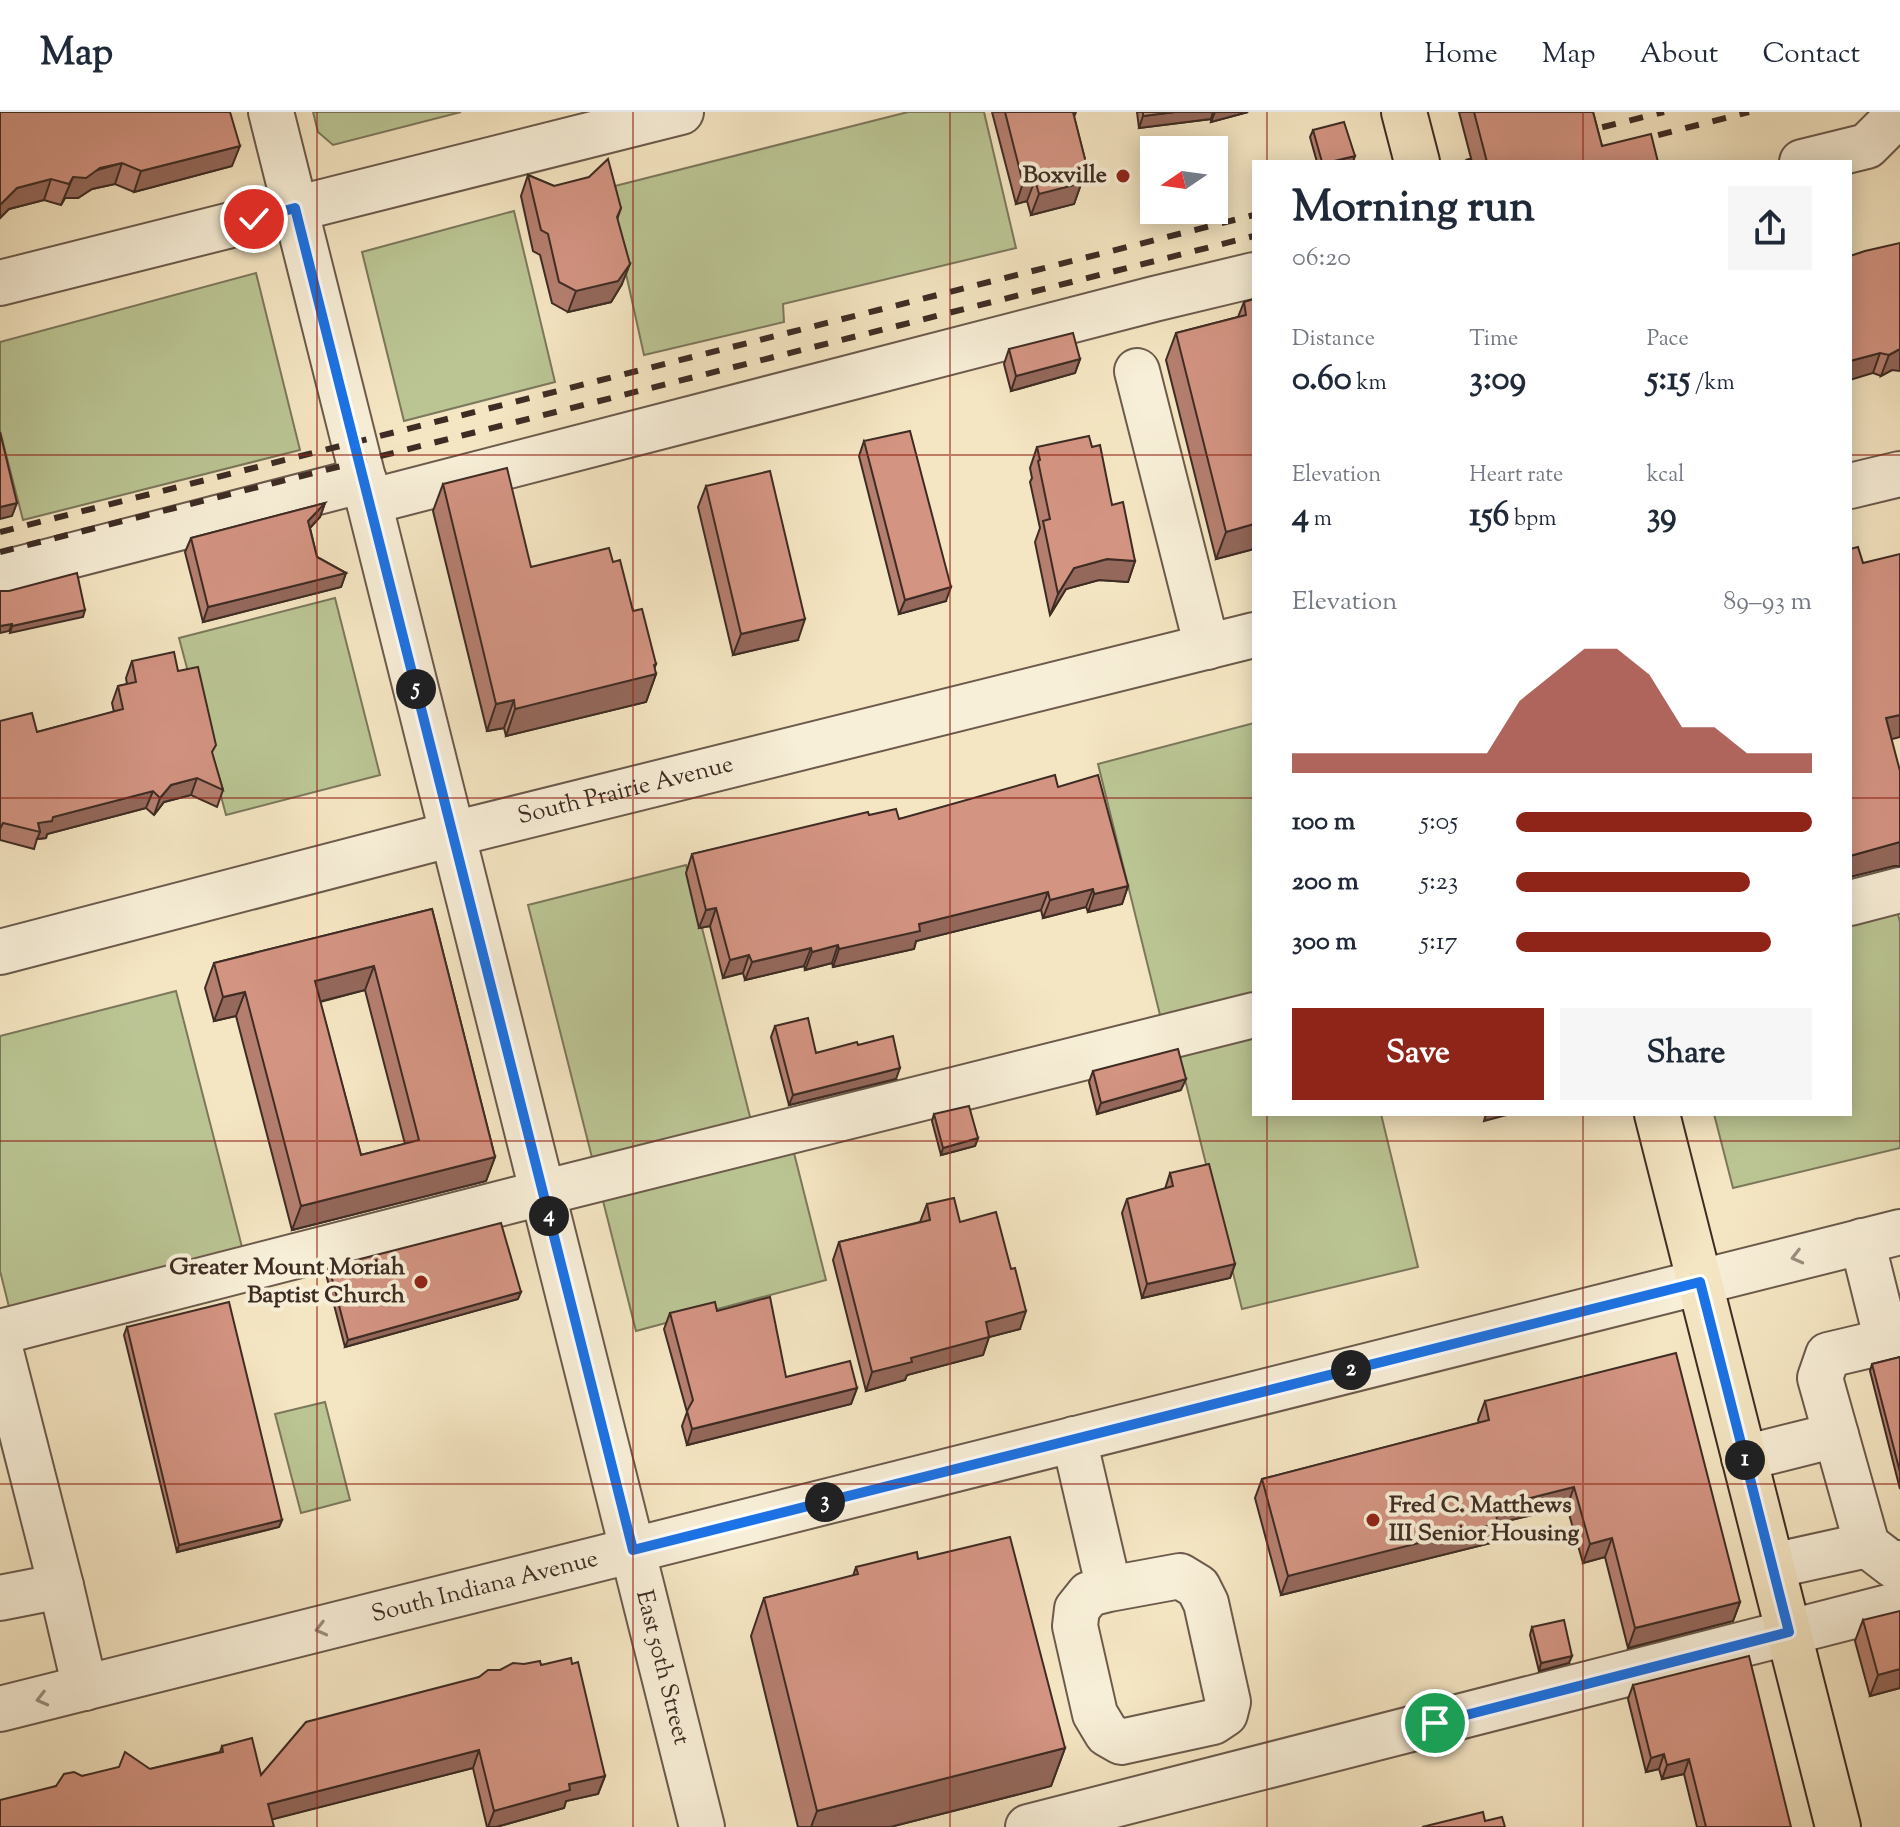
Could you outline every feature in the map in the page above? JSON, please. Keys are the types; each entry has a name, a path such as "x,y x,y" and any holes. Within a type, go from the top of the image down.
{"main road":[{"path":"1404,112 1416,160"},
{"path":"1658,1116 1838,1827"}],"street":[{"name":"East 50th Street","path":"271,112 702,1827"},
{"path":"0,283 681,112"},
{"path":"1810,160 1867,146 1900,113"},
{"path":"0,574 367,491 1252,275"},
{"path":"1137,371 1207,647"},
{"path":"1852,486 1900,474"},
{"name":"South Prairie Avenue","path":"0,952 453,834 1252,636"},
{"path":"1852,902 1900,890"},
{"path":"0,1332 1252,1016"},
{"path":"1772,1566 1883,1554 1836,1435 1820,1378 1828,1355 1894,1339 1881,1236"},
{"name":"South Indiana Avenue","path":"0,1709 1881,1236"},
{"path":"0,1348 85,1688"},
{"path":"1744,1458 1836,1435"},
{"path":"1074,1439 1109,1589"},
{"path":"0,1598 61,1586"},
{"path":"1028,1827 1900,1604"}],"green space":[{"path":"313,112 461,112 333,145 318,132"},
{"path":"908,112 984,112 1016,248 783,304 784,322 644,355 607,188"},
{"path":"514,211 555,382 404,421 362,252"},
{"path":"256,273 300,450 23,520 0,431 0,342"},
{"path":"335,598 380,775 226,815 179,638"},
{"path":"1252,724 1252,1116 1381,1116 1418,1267 1242,1309 1171,1023 1162,1023 1098,764"},
{"path":"686,865 760,1156 793,1149 826,1280 636,1331 528,905"},
{"path":"1896,907 1900,922 1900,1148 1733,1188 1715,1116 1852,1116 1852,918"},
{"path":"176,991 242,1247 9,1307 0,1271 0,1036"},
{"path":"325,1402 350,1500 301,1513 275,1414"}],"building":[{"path":"0,112 230,112 240,146 141,171 122,163 100,168 86,178 73,177 69,184 51,179 17,188 0,205"},
{"path":"1005,112 1073,112 1087,167 1079,169 1082,183 1039,194 1035,180 1023,183"},
{"path":"1143,112 1175,112 1143,116"},
{"path":"1474,112 1593,112 1602,146 1651,134 1658,160 1486,160"},
{"path":"1344,122 1355,156 1321,160 1313,130"},
{"path":"608,159 621,208 617,217 630,264 618,281 576,291 559,282 548,234 541,230 528,175 554,186 589,177"},
{"path":"1900,243 1900,349 1889,355 1880,353 1852,360 1852,255"},
{"path":"1252,300 1252,525 1226,532 1176,333 1246,315 1244,302"},
{"path":"1073,333 1080,359 1016,376 1009,349"},
{"path":"910,431 951,587 905,600 864,441"},
{"path":"0,432 17,503 0,507"},
{"path":"1089,436 1092,447 1100,445 1112,505 1123,502 1135,561 1107,559 1074,568 1058,594 1043,521 1050,519 1037,447"},
{"path":"507,468 531,567 609,548 613,562 620,560 633,611 642,609 656,674 515,709 514,700 496,704 443,484"},
{"path":"770,471 805,619 741,634 706,486"},
{"path":"325,503 308,521 317,557 346,573 208,607 191,538"},
{"path":"1858,547 1863,563 1900,554 1900,715 1886,718 1900,771 1900,842 1852,855 1852,548"},
{"path":"77,573 85,610 0,626 0,591"},
{"path":"174,652 178,671 198,667 216,745 212,752 223,790 197,778 171,785 160,798 153,791 53,817 52,821 38,823 40,832 3,823 0,829 0,721 32,713 37,732 123,709 118,686 136,682 132,661"},
{"path":"1055,775 1058,787 1098,775 1128,886 1094,894 1093,889 1050,900 1048,892 919,924 920,931 839,949 838,945 812,952 811,948 752,962 749,955 730,960 716,908 706,910 692,854 868,812 869,815 896,809 899,819"},
{"path":"432,909 495,1157 301,1206 245,992 223,997 214,963","holes":["374,966 419,1140 361,1155 315,981"]},
{"path":"808,1018 816,1053 893,1036 900,1068 793,1095 775,1026"},
{"path":"1178,1049 1186,1079 1101,1103 1093,1071"},
{"path":"969,1106 978,1138 943,1148 934,1114"},
{"path":"1209,1164 1235,1264 1147,1284 1127,1199 1173,1186 1170,1173"},
{"path":"954,1198 960,1222 996,1212 1026,1311 986,1322 989,1337 872,1372 839,1242 930,1220 927,1204"},
{"name":"Greater Mount Moriah Baptist Church","path":"501,1223 521,1292 348,1340 329,1267"},
{"path":"770,1297 786,1377 850,1361 857,1388 692,1429 687,1411 693,1400 670,1313 715,1302 717,1311"},
{"path":"229,1302 282,1520 179,1545 127,1327"},
{"path":"1676,1353 1740,1602 1635,1628 1612,1538 1590,1544 1574,1487 1494,1507 1498,1523 1288,1576 1262,1479 1489,1420 1485,1401"},
{"path":"1900,1357 1900,1472 1872,1364"},
{"path":"1010,1537 1065,1748 817,1811 764,1598 858,1574 856,1567 917,1552 918,1559"},
{"path":"1900,1611 1900,1669 1878,1675 1863,1620"},
{"path":"1564,1620 1572,1656 1541,1663 1532,1627"},
{"path":"1749,1656 1791,1827 1706,1827 1689,1759 1667,1765 1664,1754 1651,1758 1633,1685"},
{"path":"571,1658 572,1664 578,1662 605,1776 569,1784 570,1790 494,1811 479,1750 268,1804 274,1827 0,1827 0,1800 56,1786 64,1774 74,1772 82,1776 119,1767 125,1752 150,1769 223,1752 222,1746 252,1738 261,1775 306,1722 479,1677 488,1670 500,1670 513,1663 540,1661 541,1665"},
{"path":"1483,1812 1485,1821 1502,1817 1505,1827 1422,1827"}],"railway":[{"path":"1575,134 1664,112"},
{"path":"1631,142 1749,112"},
{"path":"1474,160 1493,155"},
{"path":"0,532 1252,216"},
{"path":"0,552 1252,237"}],"place":[{"name":"Boxville","path":"1123,176"},
{"name":"Greater Mount Moriah Baptist Church","path":"421,1282"},
{"name":"Fred C. Matthews III Senior Housing","path":"1373,1520"}],"route":[{"path":"254,219 295,208 633,1550 1700,1282 1789,1632 1435,1723"}]}
